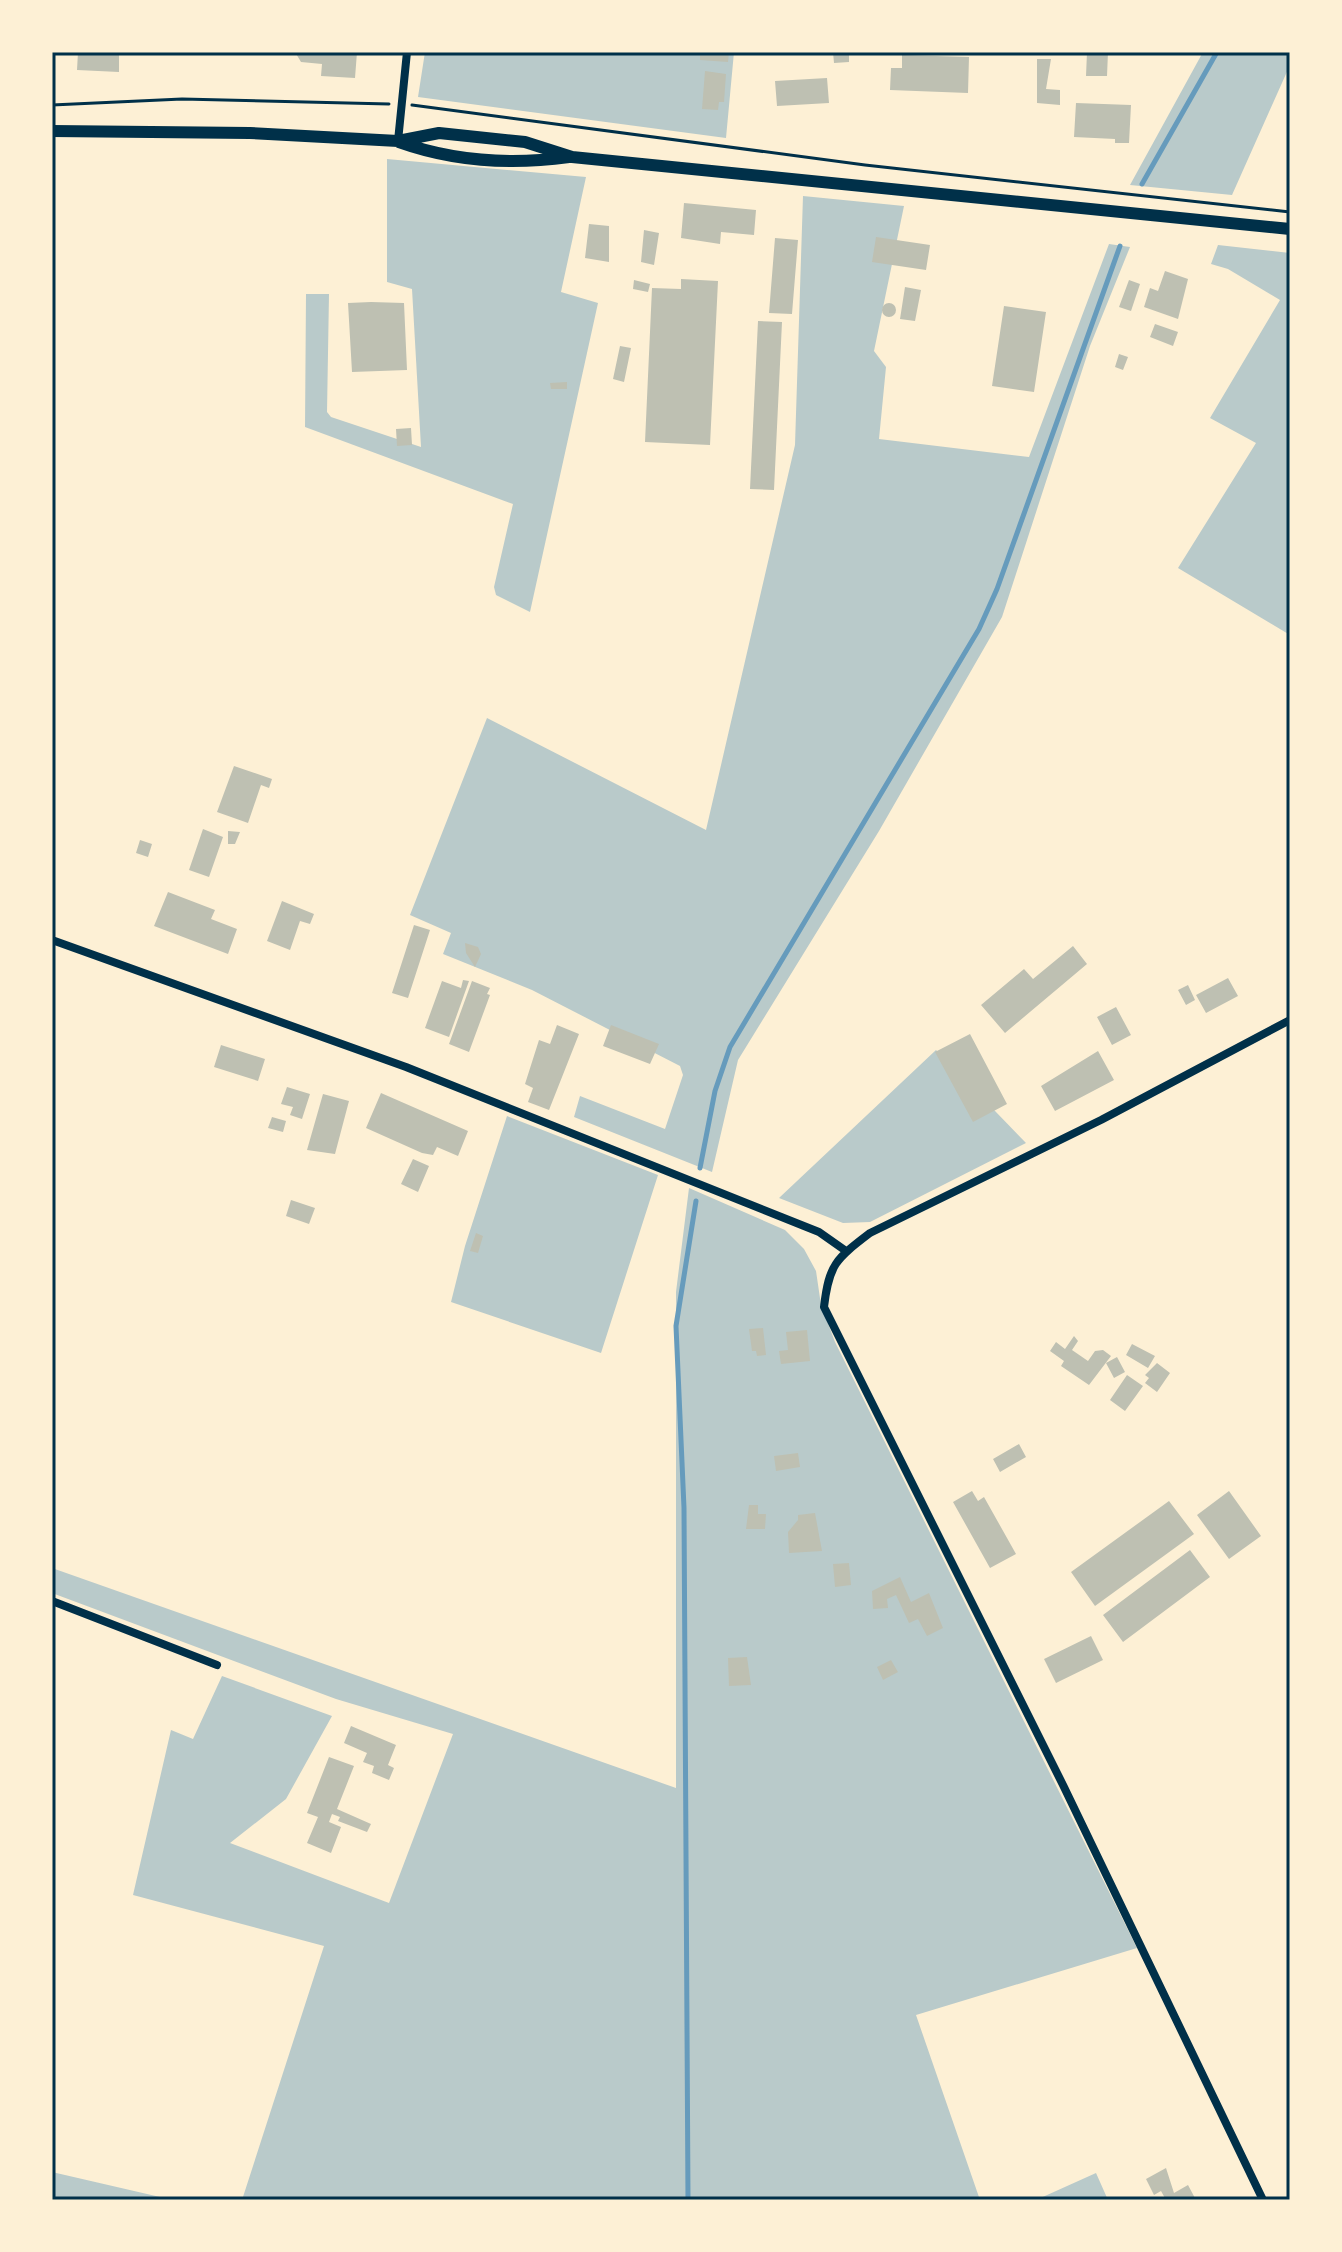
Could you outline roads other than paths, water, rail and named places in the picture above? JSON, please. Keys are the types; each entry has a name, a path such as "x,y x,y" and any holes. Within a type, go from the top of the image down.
{"main road":[{"path":"52,131 250,133 398,141 439,133 525,142 572,157 1290,229"},
{"path":"398,141 437,155 523,164 572,157"}],"street":[{"path":"398,141 407,52"},
{"path":"52,940 406,1067 819,1232 846,1251"},
{"path":"1263,2200 1070,1799 824,1307 828,1274 846,1251 870,1233 1101,1120 1290,1020"},
{"path":"52,1601 217,1665"}],"waterway":[{"path":"1142,184 1217,52"},
{"path":"700,1168 715,1091 730,1047 979,629 997,589 1120,246"},
{"path":"688,2200 684,1508 676,1326 696,1201"}]}
